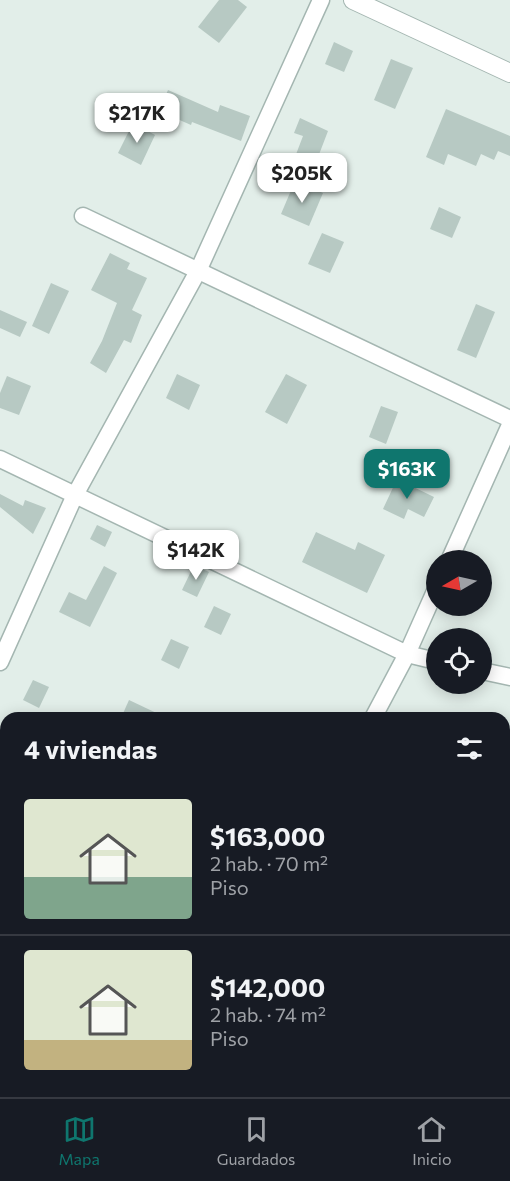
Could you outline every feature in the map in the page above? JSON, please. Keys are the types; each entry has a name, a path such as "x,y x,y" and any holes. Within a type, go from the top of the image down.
{"street":[{"path":"0,662 75,495 198,271 321,0"},
{"path":"353,0 510,73"},
{"path":"83,216 510,419"},
{"path":"454,550 510,425"},
{"path":"0,459 407,654 426,659"},
{"path":"376,712 407,654 426,611"},
{"path":"492,673 510,677"}],"building":[{"path":"219,0 238,0 247,7 219,43 198,27"},
{"path":"334,42 353,51 344,72 325,64"},
{"path":"391,59 413,68 395,109 374,100"},
{"path":"168,90 218,112 220,105 250,116 241,141 192,122 191,125 159,111"},
{"path":"446,109 510,136 510,156 498,151 494,160 481,154 476,166 448,154 444,165 426,157"},
{"path":"300,118 328,131 315,165 295,157 303,136 294,133"},
{"path":"133,123 155,135 141,165 118,153"},
{"path":"295,181 323,193 309,226 281,214"},
{"path":"439,207 461,217 452,238 430,229"},
{"path":"322,233 344,242 330,273 308,264"},
{"path":"110,253 130,263 127,269 147,278 132,310 142,315 131,343 124,340 106,373 90,363 102,341 117,303 91,290"},
{"path":"51,283 69,291 49,334 32,326"},
{"path":"476,304 495,312 476,358 457,350"},
{"path":"0,310 27,322 20,337 0,328"},
{"path":"177,374 200,385 189,410 166,398"},
{"path":"286,374 307,385 287,424 265,412"},
{"path":"7,376 31,386 19,415 0,408 0,393"},
{"path":"381,406 398,412 386,444 369,437"},
{"path":"397,479 434,497 424,517 408,509 404,519 383,509"},
{"path":"0,494 23,506 25,500 46,508 33,534 0,507"},
{"path":"97,525 112,532 105,547 90,539"},
{"path":"316,532 355,550 358,542 385,555 367,593 302,562"},
{"path":"194,565 209,572 197,597 182,590"},
{"path":"104,566 117,573 90,627 59,612 69,592 86,600"},
{"path":"214,606 231,614 221,635 204,627"},
{"path":"171,639 189,647 179,669 161,660"},
{"path":"33,680 49,687 39,708 23,700"},
{"path":"129,700 154,712 124,712"}]}
